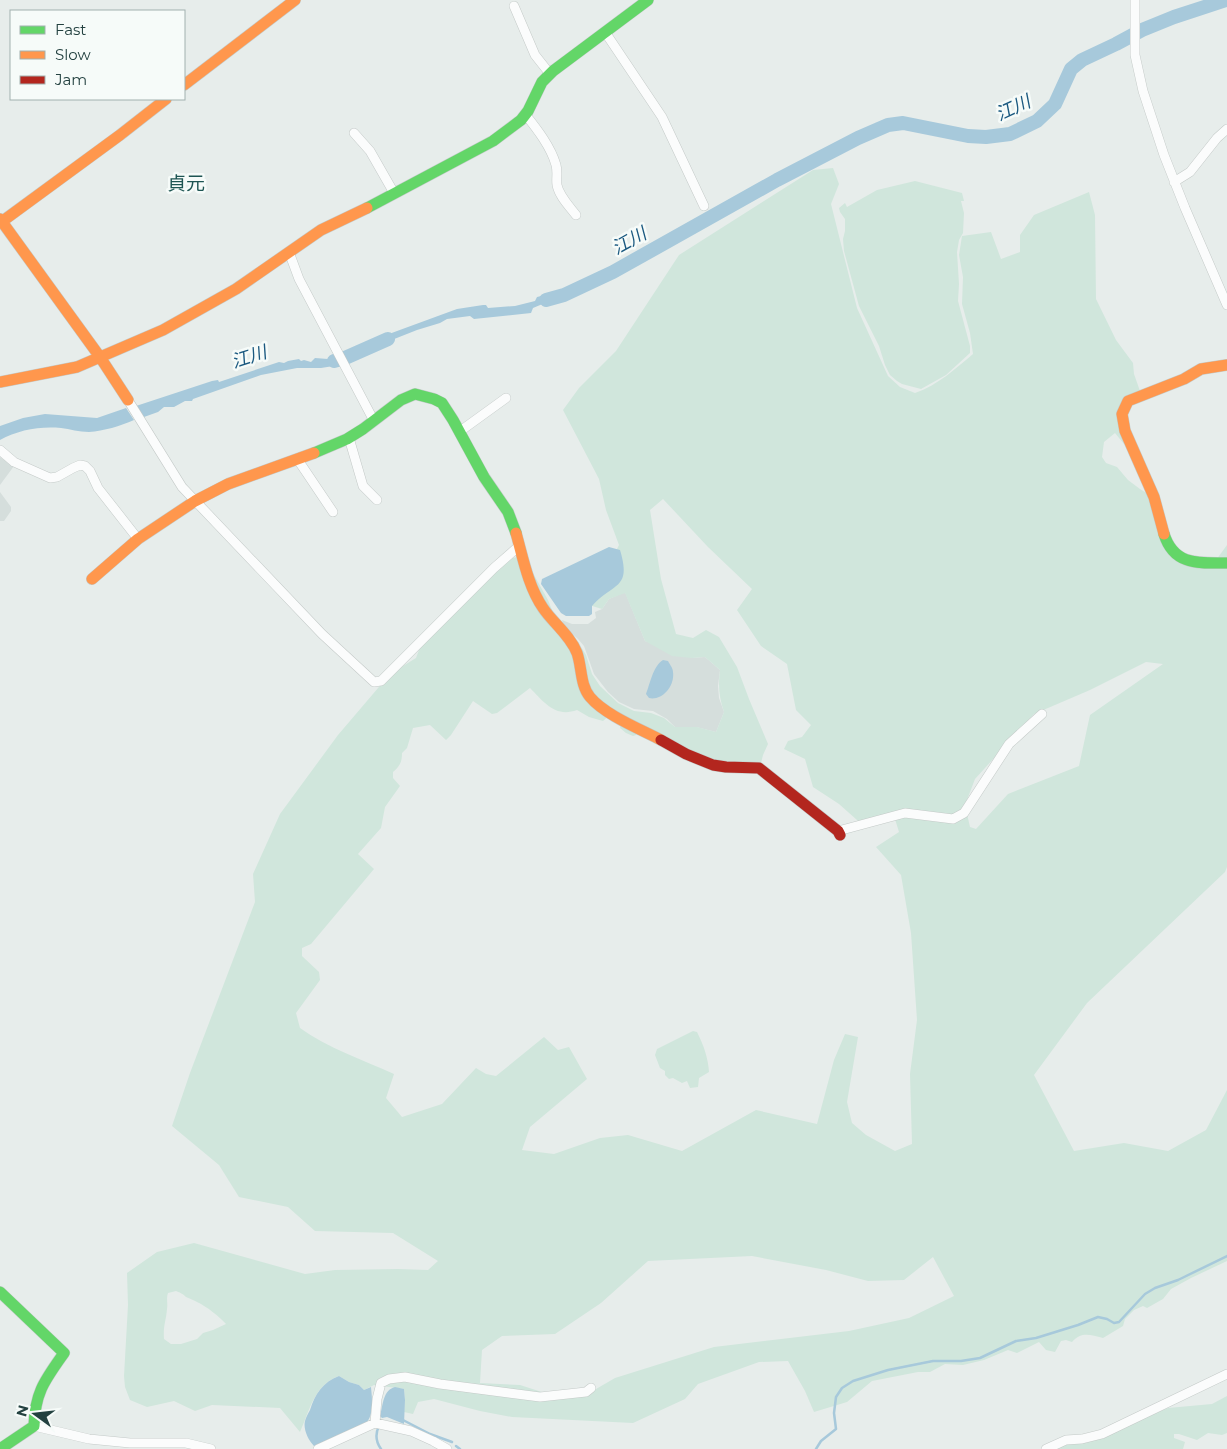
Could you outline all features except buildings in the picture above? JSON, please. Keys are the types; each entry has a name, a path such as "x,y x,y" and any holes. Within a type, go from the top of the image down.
{"street":[{"path":"185,83 296,0"},
{"path":"0,382 77,367 162,330 236,290 321,230 493,141 510,130 525,114 542,82 550,74 648,0"},
{"path":"1135,0 1135,55 1143,91 1174,182 1227,305"},
{"path":"514,6 535,55 550,74"},
{"path":"605,32 662,117 704,206"},
{"path":"165,100 120,135 1,221 100,357 145,426 182,488 322,634 374,682 380,681 494,568 519,546"},
{"path":"525,114 549,150 557,166 557,186 559,192 576,216"},
{"path":"1174,182 1190,172 1217,138 1227,129"},
{"path":"354,133 370,151 394,193"},
{"path":"289,252 299,279 374,421"},
{"path":"1227,364 1201,369 1184,379 1136,397 1128,401 1124,406 1122,415 1132,449 1151,489 1168,545 1184,560 1200,563 1227,562"},
{"path":"92,579 138,539 194,500 228,484 298,460 349,438 400,400 415,394 434,399 442,404 460,432 484,477 508,512 535,593 543,608 571,642 577,654 585,689 596,704 700,760 726,767 758,768 839,833 905,813 953,819 964,813 1009,744 1042,714"},
{"path":"460,432 506,398"},
{"path":"349,438 363,486 377,500"},
{"path":"0,450 14,462 50,478 80,465 85,466 90,471 98,488 138,539"},
{"path":"298,460 333,512"},
{"path":"0,1292 64,1353 38,1393 34,1412 34,1426"},
{"path":"1046,1449 1066,1440 1082,1439 1102,1434 1227,1374"},
{"path":"378,1423 379,1388 381,1383 390,1379 405,1378 540,1397 586,1392 591,1388"},
{"path":"318,1449 378,1423 411,1431 447,1449"},
{"path":"0,1449 34,1426 89,1438 163,1446 186,1443 211,1449"}],"shaded area":[{"path":"0,457 14,466 0,485"},
{"path":"0,492 11,507 11,511 4,521 0,521"},
{"path":"625,592 645,641 692,658 705,657 720,670 719,698 724,712 716,732 696,727 675,727 667,719 653,711 634,709 619,702 608,692 594,674 584,646 564,626 562,620 572,624 588,624 596,618 595,612 602,609 609,599"}],"green space":[{"path":"833,168 839,184 831,204 857,308 888,376 900,387 915,393 939,381 973,354 970,333 962,304 963,277 959,255 962,236 991,232 1001,259 1020,252 1020,235 1034,215 1089,192 1095,215 1096,299 1116,340 1133,363 1134,374 1140,391 1124,401 1124,444 1115,433 1104,442 1102,457 1106,463 1117,467 1128,480 1161,502 1156,509 1168,549 1211,567 1227,545 1227,867 1225,872 1087,1003 1034,1075 1074,1151 1124,1143 1168,1151 1206,1130 1227,1090 1227,1261 1171,1289 1163,1299 1147,1308 1143,1306 1134,1310 1125,1319 1123,1326 1103,1338 1083,1335 1072,1342 1061,1341 1055,1352 1046,1350 1039,1342 1017,1353 1008,1350 984,1360 963,1365 945,1364 930,1372 918,1372 872,1381 847,1402 814,1412 805,1391 788,1361 759,1362 698,1384 685,1399 633,1423 512,1417 434,1399 418,1402 413,1414 404,1412 404,1389 374,1385 364,1390 359,1385 339,1376 324,1385 318,1392 300,1432 280,1408 212,1405 195,1411 174,1401 147,1407 130,1400 125,1387 124,1376 128,1305 127,1273 157,1252 194,1243 305,1274 335,1270 428,1270 438,1261 393,1233 315,1231 288,1207 239,1197 219,1165 172,1126 190,1073 255,902 253,874 280,814 338,735 390,674 416,658 422,642 477,588 512,558 518,557 529,566 548,600 556,620 578,642 586,655 592,674 600,686 618,703 634,711 651,713 664,718 675,727 697,727 716,732 724,712 719,691 720,670 705,657 672,656 645,641 625,593 609,599 602,609 589,605 619,545 606,510 599,479 563,410 579,388 616,351 679,255 813,170","holes":["663,499 708,547 752,589 737,610 761,646 787,664 796,710 811,725 802,737 788,741 784,749 805,759 813,787 839,804 866,828 895,819 899,832 876,847 901,875 911,933 917,1020 910,1074 912,1144 895,1151 866,1135 852,1123 847,1102 858,1037 845,1034 834,1060 817,1124 756,1110 682,1151 628,1135 600,1138 554,1154 522,1150 530,1127 587,1079 569,1047 558,1050 544,1037 496,1076 486,1074 476,1068 442,1104 402,1117 386,1098 394,1074 334,1048 300,1028 296,1013 320,980 319,972 302,956 302,948 311,944 374,869 358,854 381,828 385,807 400,786 393,778 393,772 400,764 402,753 407,748 413,728 430,725 446,740 473,701 492,714 497,713 530,688 545,703 556,710 562,712 577,710 589,717 603,721 612,713 621,723 620,728 626,733 633,736 636,735 636,731 718,769 760,767 768,744 737,667 719,637 706,630 693,638 676,634 661,579 650,510","1146,662 1163,664 1090,715 1079,766 1008,794 976,829 970,827 965,805 975,779 1034,714 1090,690","752,1256 826,1270 868,1281 904,1280 933,1257 954,1296 909,1318 849,1331 714,1347 615,1378 584,1396 548,1394 520,1385 480,1383 482,1350 502,1336 555,1334 601,1303 648,1261","176,1291 196,1301 209,1309 226,1324 203,1333 197,1339 181,1344 171,1344 164,1339 168,1293"]},
{"path":"915,181 962,193 964,201 961,201 964,213 963,233 959,240 957,252 958,301 970,346 970,353 946,375 921,389 897,381 890,375 885,365 879,346 859,306 844,251 845,219 839,208 845,203 847,207 877,190"},
{"path":"693,1031 697,1032 702,1042 709,1072 699,1078 698,1087 690,1088 687,1081 682,1083 673,1078 669,1079 665,1075 665,1071 660,1068 655,1055 657,1049"},
{"path":"1227,1396 1227,1433 1222,1435 1208,1433 1197,1440 1174,1434 1174,1438 1185,1442 1183,1449 1054,1449 1168,1408 1212,1404"}],"water":[{"path":"558,292 564,295 533,308 531,313 474,319 470,316 447,319 374,347 372,346 372,341 378,338 457,309 483,305 486,305 488,308 515,306 535,301 537,297"},
{"path":"334,355 340,365 321,368 297,368 261,375 193,399 192,401 185,401 174,407 164,407 158,412 144,417 136,406 212,381 218,380 219,382 279,362 284,363 299,359 311,362 315,358 328,359"},
{"path":"126,408 134,420 118,426 89,432 61,428 37,428 22,431 0,440 0,426 23,418 45,414 97,418"},
{"path":"609,547 620,550 624,572 622,579 592,606 592,614 589,616 566,616 561,613 541,584 542,579"},
{"path":"663,660 668,661 672,669 672,682 663,695 649,698 646,694 652,676 657,666"},
{"path":"339,1376 359,1385 364,1390 371,1387 371,1414 367,1422 314,1446 305,1431 305,1420 320,1389"},
{"path":"395,1387 404,1389 404,1424 380,1416 388,1391"}],"waterway":[{"name":"江川","path":"546,300 564,295 613,272 777,180 858,138 888,125 903,123 968,136 986,137 1010,134 1037,121 1055,104 1071,69 1082,60 1142,30 1226,0"},
{"name":"江川","path":"334,361 388,339"},
{"path":"816,1449 821,1441 836,1429 834,1413 836,1397 842,1388 853,1381 888,1370 933,1361 961,1361 980,1358 1016,1341 1036,1338 1098,1317 1114,1323 1119,1322 1145,1294 1227,1256"},
{"path":"401,1419 430,1434 452,1442"},
{"path":"379,1426 377,1438 381,1449"},
{"path":"456,1446 460,1449"}],"traffic: fast":[{"path":"367,208 493,141 521,120 528,111 542,82 553,71 648,0"},
{"path":"314,453 347,439 401,400 415,394 434,399 442,403 453,420 484,477 508,512 516,533"},
{"path":"1164,534 1168,544 1181,557 1197,562 1227,563"},
{"path":"0,1292 64,1353 42,1387 36,1404 34,1426 0,1449"}],"traffic: slow":[{"path":"185,84 295,0"},
{"path":"0,223 165,100"},
{"path":"0,382 77,367 163,330 236,289 321,230 367,208"},
{"path":"0,219 100,357 128,400"},
{"path":"1164,534 1154,497 1125,431 1122,414 1128,401 1184,379 1201,369 1227,365"},
{"path":"92,579 138,539 195,501 228,484 314,453"},
{"path":"516,533 533,591 543,608 574,647 579,658 584,687 590,697 604,710 661,740"}],"traffic: jam":[{"path":"661,740 686,754 713,765 759,768 838,831 840,835"}],"district":[{"name":"貞元","path":"186,183"}]}
